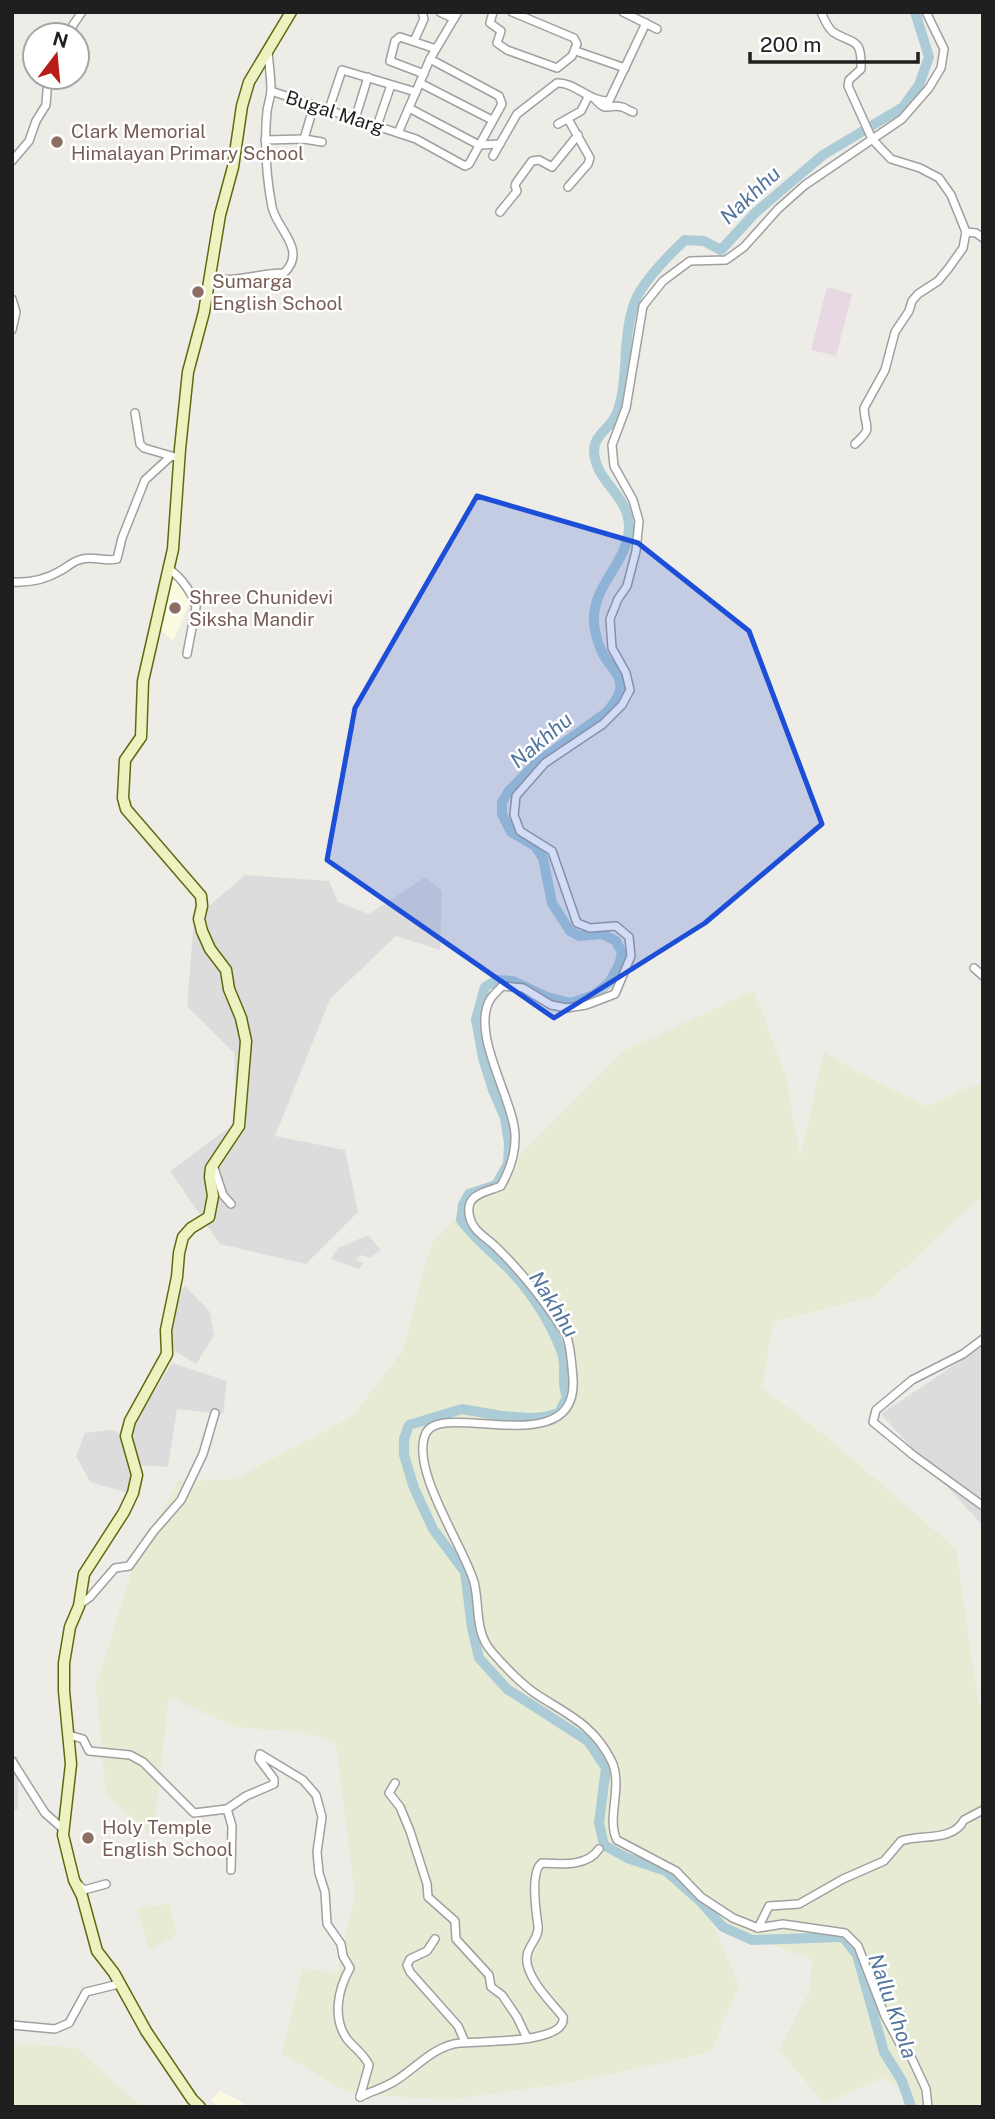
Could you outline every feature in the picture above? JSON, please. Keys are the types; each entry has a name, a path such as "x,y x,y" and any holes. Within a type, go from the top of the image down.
{"main road":[{"path":"200,2107 146,2031 97,1951 82,1896 74,1880 63,1829 71,1764 64,1663 70,1627 79,1606 82,1581 88,1566 134,1493 136,1475 127,1430 167,1354 166,1330 174,1295 179,1252 186,1233 207,1220 211,1214 213,1196 210,1177 214,1165 239,1126 245,1032 229,989 224,964 210,949 202,931 199,919 201,896 130,816 124,805 125,760 141,737 143,681 170,570 177,507 176,454 188,372 211,278 220,215 233,167 242,106 249,82 291,12"}],"street":[{"path":"414,41 424,19 422,12"},
{"path":"440,12 456,15"},
{"path":"493,12 490,23 501,29 497,43 507,50 557,68 576,51 574,38 512,12"},
{"path":"623,12 657,29"},
{"path":"821,12 832,31 855,41 857,45 861,69 849,80 848,86 872,137 891,159 920,168 939,178 951,195 966,232 963,248 948,270 938,281 918,294 895,332 885,370 864,408 867,432 855,444"},
{"path":"926,12 944,49 941,68 929,88 902,119 805,185 778,209 744,247 726,260 690,261 663,281 643,306 626,408 612,444 614,466 633,500 639,521 636,551 626,586 618,598 610,620 612,648 626,673 630,690 622,705 603,724 545,763 516,796 514,815 520,831 552,851 577,923 590,928 616,926 629,937 631,956 615,994 586,1005 567,1008 551,1005 523,988 502,986 490,999 485,1014 486,1033 515,1134 512,1166 501,1186 475,1196 470,1204 470,1217 474,1228 495,1246 540,1296 567,1336 573,1380 572,1400 564,1414 540,1422 508,1427 449,1422 435,1425 426,1432 423,1449 426,1475 474,1581 478,1620 484,1641 530,1688 584,1724 599,1741 612,1763 617,1787 613,1832 617,1840 676,1871 701,1897 733,1918 758,1928 783,1924 845,1933 858,1945 885,2016 912,2059 926,2089 928,2107"},
{"name":"Bugal Marg","path":"398,133 430,59 456,15"},
{"path":"591,98 609,101 646,23"},
{"path":"424,74 390,61 397,38 436,49"},
{"path":"211,278 240,280 284,273 292,265 293,251 290,242 273,211 265,153 267,110 271,91 268,51"},
{"path":"576,51 625,68"},
{"name":"Bugal Marg","path":"271,91 416,139 465,166 469,164 502,104 499,96 430,59"},
{"path":"329,110 342,70 416,92"},
{"path":"355,118 368,78"},
{"path":"421,83 492,120"},
{"path":"494,156 517,114 557,83 565,83 607,109 618,106 633,112"},
{"path":"377,126 391,85"},
{"path":"12,161 29,141 36,121 46,105 47,91"},
{"path":"558,124 581,111 591,98"},
{"path":"304,139 314,105"},
{"path":"409,108 479,145 500,144"},
{"path":"568,119 589,155 589,161 568,187"},
{"path":"500,212 515,196 516,183 532,161 539,160 552,167 578,135"},
{"path":"265,140 304,139 322,142"},
{"path":"966,232 976,233 983,238"},
{"path":"12,299 16,312 12,330"},
{"path":"135,414 140,444 176,454"},
{"path":"12,582 29,583 46,578 79,560 97,557 113,561 117,559 121,538 145,480 176,454"},
{"path":"170,570 180,576 195,599 196,607 187,654"},
{"path":"974,968 983,976"},
{"path":"214,1165 223,1195 231,1204"},
{"path":"983,1339 963,1354 912,1380 876,1410 873,1422 983,1506"},
{"path":"79,1606 116,1568 129,1566 154,1531 175,1510 189,1488 215,1413"},
{"path":"69,1735 83,1739 89,1751 98,1754 130,1755 143,1762 191,1812 227,1809 246,1796 274,1784 274,1779 259,1759 260,1754 303,1780 316,1795 322,1817 317,1852 319,1873 326,1892 327,1924 341,1944 349,1968 340,1991 337,2018 347,2038 369,2065 360,2097 384,2087 443,2048 465,2042 551,2034 562,2027 564,2017 531,1975 527,1965 528,1948 538,1931 535,1913 538,1865 580,1862 595,1854 598,1849"},
{"path":"12,1761 14,1773 45,1813 63,1829"},
{"path":"395,1783 389,1793 400,1807 410,1831 430,1900 455,1921 456,1939 489,1975 491,1987 502,1995 527,2038"},
{"path":"227,1809 232,1826 231,1870"},
{"path":"758,1928 769,1906 799,1904 843,1879 884,1861 901,1841 953,1830 964,1820 983,1810"},
{"path":"74,1880 84,1890 106,1884"},
{"path":"435,1939 426,1951 410,1959 407,1965 410,1972 458,2026 465,2042"},
{"path":"12,2025 55,2029 68,2023 86,1992 119,1984"}],"highlighted area":[{"path":"477,496 638,543 749,631 822,824 705,923 554,1018 327,860 355,708"}],"shaded area":[{"path":"827,287 852,294 836,356 811,350"},
{"name":"Shree Chunidevi Siksha Mandir","path":"174,573 190,602 173,642 157,625 167,585"},
{"path":"245,875 329,881 338,902 369,914 425,877 442,891 440,950 396,936 330,999 275,1136 345,1150 358,1212 306,1264 220,1244 170,1171 237,1122 234,1053 187,1006 194,919"},
{"path":"754,990 786,1077 800,1157 824,1052 927,1107 983,1081 983,1195 874,1296 773,1322 762,1388 827,1437 956,1549 978,1701 983,1708 983,2107 906,2107 906,2093 883,2078 824,2103 779,2050 810,1990 812,1959 712,1923 739,1985 711,2052 575,2082 448,2100 349,2093 282,2054 302,1968 337,1973 355,1894 336,1743 301,1732 235,1727 169,1697 153,1836 106,1795 96,1686 133,1567 178,1481 235,1479 353,1416 403,1350 431,1244 624,1051"},
{"path":"368,1235 381,1250 370,1258 361,1255 356,1260 364,1263 359,1269 331,1259 338,1248"},
{"path":"185,1286 210,1312 214,1336 196,1364 173,1350 168,1315 174,1295"},
{"path":"983,1346 983,1526 881,1414"},
{"path":"172,1363 227,1381 223,1414 177,1409 168,1467 136,1465 132,1494 90,1482 76,1456 85,1433 113,1430 132,1440 138,1418"},
{"path":"18,1756 18,1809 12,1811 12,1757"},
{"path":"169,1903 177,1934 150,1950 137,1909"},
{"path":"12,2043 76,2048 142,2107 12,2107"},
{"path":"220,2091 247,2107 219,2107 211,2100"}],"waterway":[{"name":"Nakhhu","path":"911,2107 902,2081 884,2052 857,1955 843,1937 752,1940 723,1927 700,1901 666,1871 627,1858 604,1845 599,1823 606,1768 588,1741 507,1689 479,1658 465,1572 433,1529 414,1488 404,1455 404,1439 409,1425 462,1409 502,1416 544,1417 559,1413 567,1397 563,1356 545,1317 515,1276 461,1220 463,1205 469,1194 496,1185 508,1164 509,1143 505,1118 483,1058 476,1019 485,987 497,980 513,981 547,997 571,1003 594,995 609,983 622,953 616,941 602,934 579,936 570,931 552,903 543,858 535,846 511,832 502,814 502,802 536,763 607,712 619,692 619,679 599,644 594,616 600,593 623,551 629,527 628,516 600,472 594,446 618,410 624,384 630,317 636,298 663,262 685,240 704,241 721,250 755,213 823,155 903,107 919,85 929,57 915,12"}],"place":[{"name":"Clark Memorial Himalayan Primary School","path":"57,142"},
{"name":"Sumarga English School","path":"198,292"},
{"name":"Shree Chunidevi Siksha Mandir","path":"175,608"},
{"name":"Holy Temple English School","path":"88,1838"}],"water label":[{"name":"Nallu Khola","path":"893,2006"}]}
